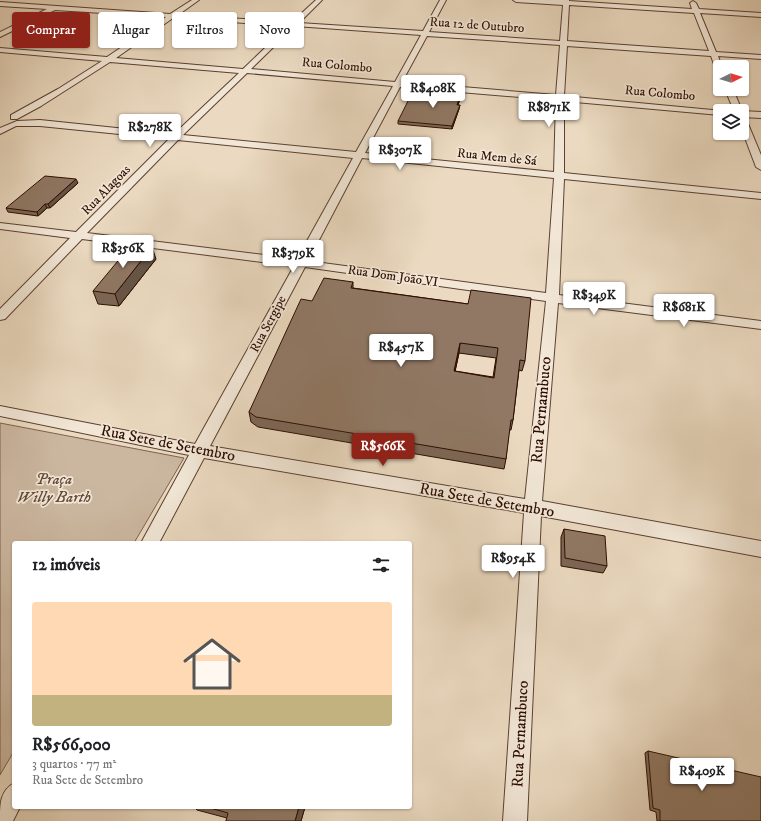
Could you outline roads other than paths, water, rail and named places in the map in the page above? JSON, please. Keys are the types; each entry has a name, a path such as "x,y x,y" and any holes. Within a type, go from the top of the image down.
{"street":[{"path":"178,12 196,0"},
{"name":"Rua Alagoas","path":"304,14 319,0"},
{"name":"Rua Sergipe","path":"151,541 397,83 444,0"},
{"path":"516,0 566,1 761,15"},
{"path":"692,0 715,60"},
{"name":"Rua Pernambuco","path":"515,821 533,507 551,298 554,279 559,176 560,97 566,1"},
{"path":"0,35 64,2"},
{"name":"Rua 12 de Outubro","path":"0,4 172,16"},
{"path":"10,122 172,16"},
{"name":"Rua 12 de Outubro","path":"304,25 761,57"},
{"name":"Rua Alagoas","path":"0,316 176,137 270,48"},
{"name":"Rua Colombo","path":"0,50 713,111"},
{"path":"749,114 761,115"},
{"name":"Rua Mem de Sá","path":"10,122 40,123 761,196"},
{"path":"749,137 761,167"},
{"name":"Rua Dom João VI","path":"0,226 301,263 551,298 761,325"},
{"name":"Rua Sete de Setembro","path":"0,411 200,451 533,507 761,549"},
{"path":"0,821 12,799"}],"park label":[{"name":"Praça Willy Barth","path":"54,488"}]}
